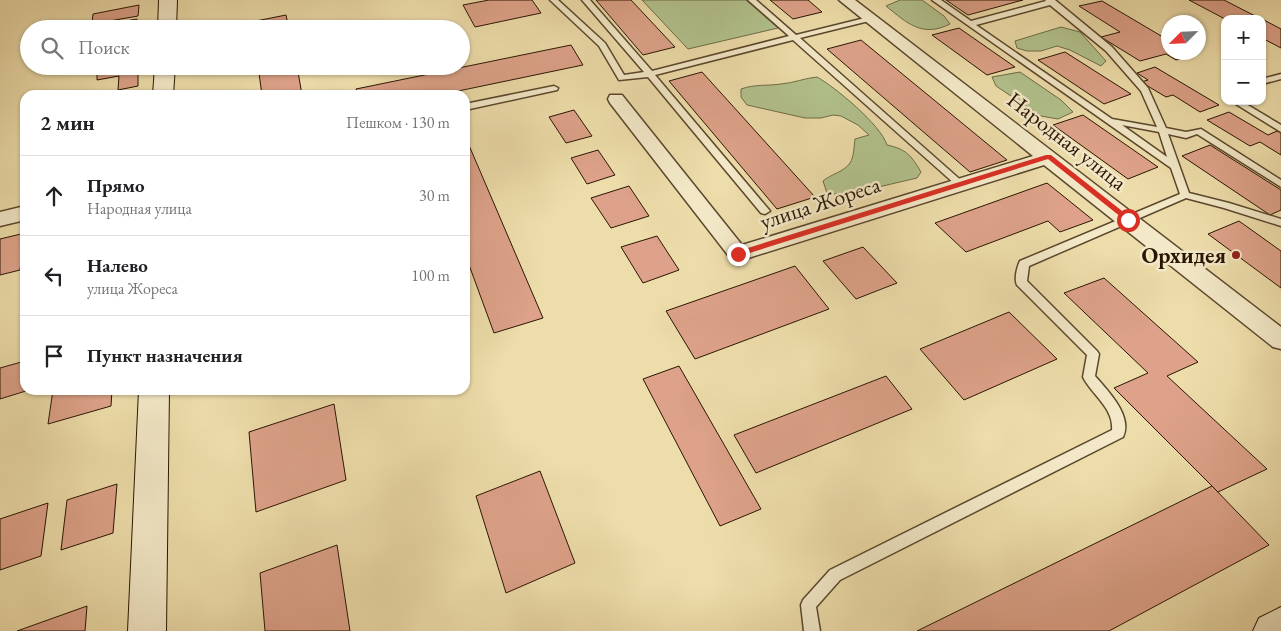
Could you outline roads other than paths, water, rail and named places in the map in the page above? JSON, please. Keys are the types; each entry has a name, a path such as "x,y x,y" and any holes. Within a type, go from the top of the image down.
{"street":[{"path":"167,20 168,0"},
{"name":"Народная улица","path":"846,0 1281,340"},
{"path":"163,90 164,75"},
{"name":"улица Жореса","path":"616,99 738,254 959,183 1049,157"},
{"path":"0,219 20,214"},
{"path":"147,631 154,395"},
{"path":"1272,631 1281,626"}],"lane":[{"path":"554,0 602,45 622,78 650,74 870,18"},
{"path":"586,0 765,211"},
{"path":"752,0 959,183"},
{"path":"936,0 1174,166"},
{"path":"970,24 1050,1 1109,49 1145,90 1162,130 1185,195"},
{"path":"1266,81 1281,76"},
{"path":"470,106 554,88"},
{"path":"1242,105 1281,129"},
{"path":"1109,120 1186,136 1198,131 1281,184"},
{"path":"812,631 808,605 835,575 1118,434 1119,420 1104,395 1090,377 1093,354 1021,282 1024,264 1185,195 1226,205 1281,223"}],"place":[{"name":"Орхидея","path":"1236,255"}]}
